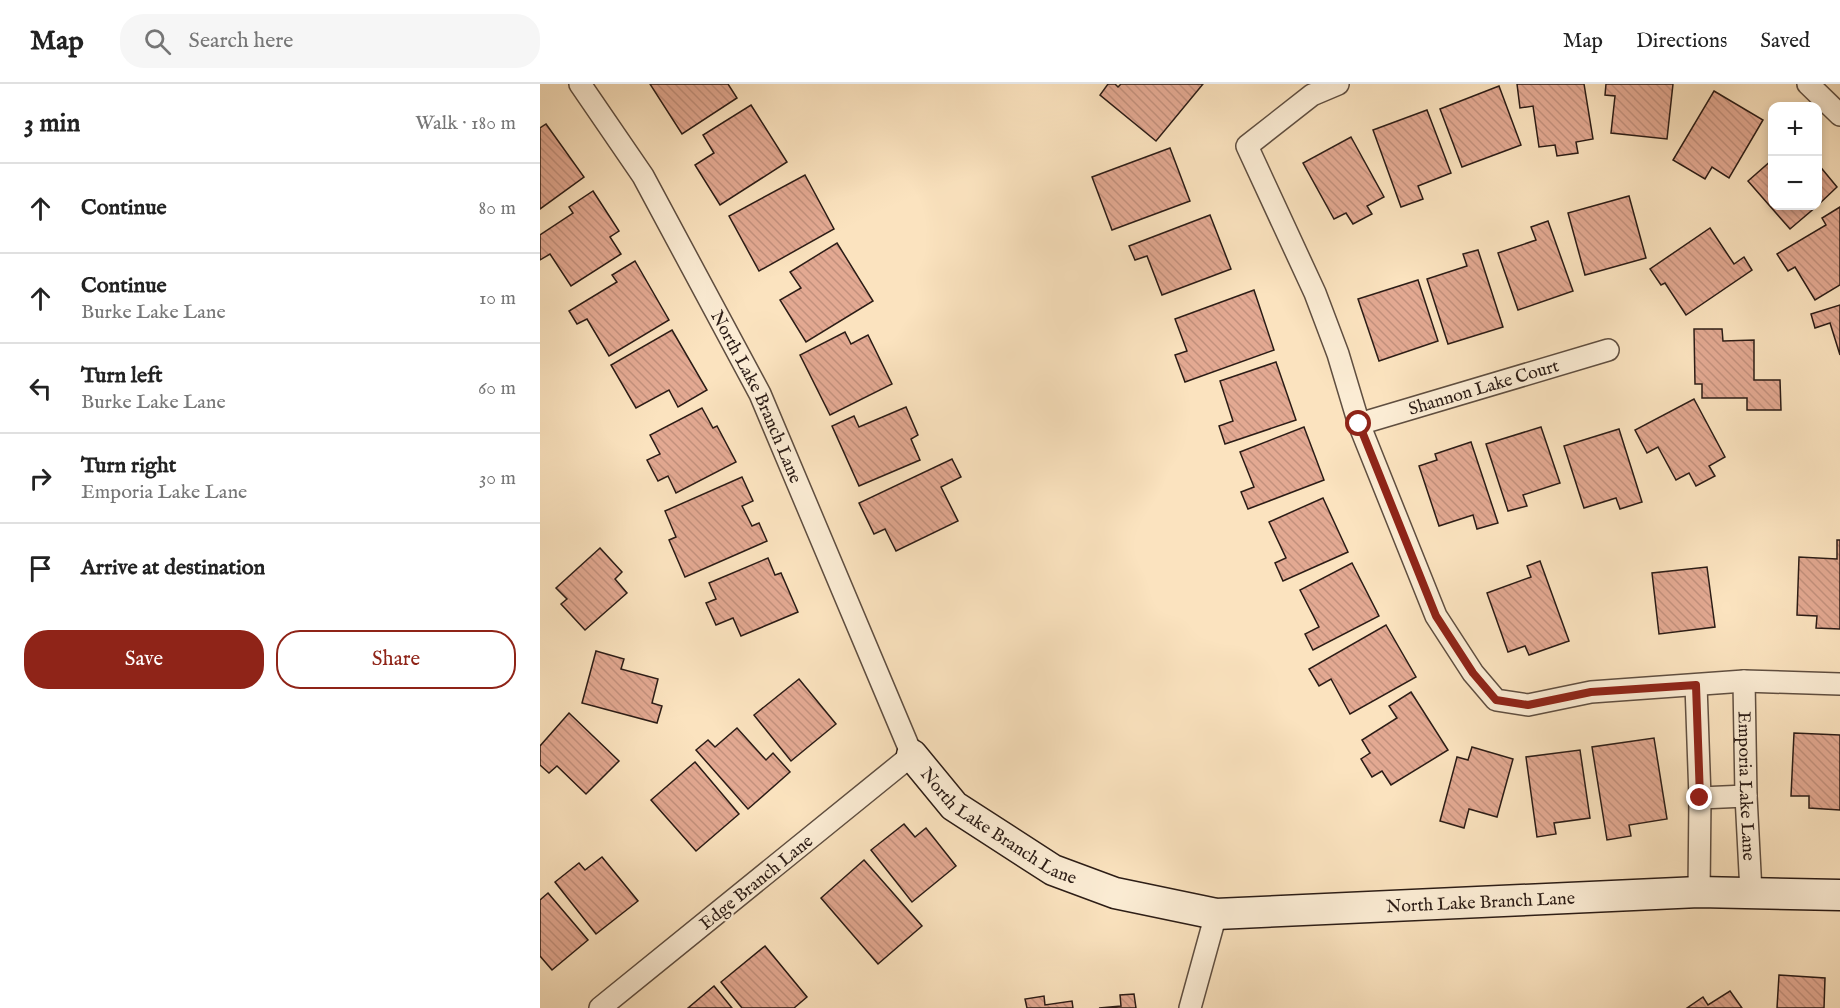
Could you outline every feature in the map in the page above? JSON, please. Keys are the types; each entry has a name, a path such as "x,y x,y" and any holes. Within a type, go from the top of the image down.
{"street":[{"name":"North Lake Branch Lane","path":"580,84 643,176 760,394 912,755 954,806 1053,870 1115,893 1216,914 1699,892 1840,895"},
{"path":"1338,84 1312,95 1247,146 1315,293 1338,354 1359,424 1436,616 1473,673 1496,700 1528,705 1591,692 1744,681 1840,684"},
{"path":"1808,84 1840,115"},
{"name":"Shannon Lake Court","path":"1359,424 1608,350"},
{"name":"Emporia Lake Lane","path":"1744,681 1746,796 1752,892"},
{"path":"1696,685 1700,798 1699,892"},
{"name":"Edge Branch Lane","path":"600,1008 912,755"},
{"path":"1700,798 1746,796"},
{"path":"1190,1008 1216,914"}],"building":[{"path":"650,84 728,84 737,98 682,134"},
{"path":"1108,84 1115,84 1118,87 1121,84 1203,84 1156,141 1100,95"},
{"path":"1517,84 1584,84 1593,139 1576,142 1578,153 1557,156 1555,145 1539,147 1533,106 1520,108"},
{"path":"1606,84 1673,84 1667,139 1611,133 1615,96 1605,95"},
{"path":"1499,86 1521,145 1462,167 1440,109"},
{"path":"1714,91 1763,120 1729,178 1712,167 1705,179 1673,160"},
{"path":"751,105 787,162 720,205 695,165 714,153 703,135"},
{"path":"1427,110 1451,173 1418,186 1423,199 1401,207 1373,130"},
{"path":"546,124 584,177 540,209 540,128"},
{"path":"1351,137 1384,197 1367,206 1372,214 1353,224 1346,213 1334,219 1303,163"},
{"path":"1170,148 1190,201 1112,230 1092,177"},
{"path":"1768,164 1768,204 1748,181"},
{"path":"1822,169 1837,187 1822,201"},
{"path":"805,175 834,229 759,271 729,216"},
{"path":"593,191 619,231 610,237 621,254 571,286 550,254 540,260 540,235 573,213 569,207"},
{"path":"1629,196 1646,258 1585,275 1568,213"},
{"path":"1840,207 1840,285 1815,300 1795,267 1788,271 1777,254 1826,225 1822,218"},
{"path":"1773,210 1812,210 1790,229"},
{"path":"1210,215 1231,269 1162,295 1147,256 1135,260 1129,246"},
{"path":"1548,221 1573,291 1518,310 1498,253 1536,240 1531,227"},
{"path":"1710,228 1734,264 1744,257 1752,270 1686,315 1665,283 1661,285 1650,269"},
{"path":"837,243 873,301 806,342 780,300 801,288 790,272"},
{"path":"1478,250 1503,327 1448,344 1427,279 1467,266 1463,254"},
{"path":"635,261 669,320 609,356 587,319 577,324 569,311 617,282 612,275"},
{"path":"1418,280 1438,341 1379,361 1358,299"},
{"path":"1254,290 1274,350 1185,382 1175,355 1187,351 1175,319"},
{"path":"1840,305 1840,355 1830,323 1815,328 1811,314"},
{"path":"1694,329 1722,329 1723,341 1754,340 1754,380 1780,380 1781,410 1747,410 1747,398 1702,398 1702,384 1695,384"},
{"path":"672,330 707,390 678,407 669,390 636,408 611,365"},
{"path":"845,332 851,344 868,335 892,384 830,415 800,355"},
{"path":"1276,362 1296,420 1225,444 1219,426 1233,421 1220,381"},
{"path":"1694,399 1725,457 1709,466 1715,476 1696,486 1689,473 1676,480 1658,447 1647,453 1635,430"},
{"path":"906,407 918,435 911,439 920,460 859,486 832,426 854,416 859,427"},
{"path":"702,408 713,428 717,426 736,462 676,493 668,476 658,481 647,460 660,454 650,435"},
{"path":"1304,427 1324,480 1248,509 1241,492 1254,487 1240,452"},
{"path":"1541,427 1560,483 1523,495 1527,506 1508,511 1486,444"},
{"path":"1619,429 1642,502 1620,509 1616,498 1584,508 1564,446"},
{"path":"1471,442 1498,523 1477,529 1473,515 1439,526 1419,466 1437,460 1435,454"},
{"path":"952,459 961,477 941,487 958,521 896,551 885,529 874,534 859,503"},
{"path":"742,477 753,501 742,506 752,526 759,523 767,541 685,577 669,540 676,537 665,511"},
{"path":"1323,498 1348,552 1283,581 1275,563 1286,558 1269,522"},
{"path":"1837,540 1840,540 1840,629 1816,628 1817,616 1797,615 1799,557 1837,559"},
{"path":"600,548 622,572 615,579 627,593 585,630 561,604 567,599 556,588"},
{"path":"768,558 775,575 781,573 798,612 741,636 733,618 716,625 706,603 716,599 709,583"},
{"path":"1540,561 1569,641 1529,655 1525,646 1508,652 1487,593 1531,577 1527,566"},
{"path":"1352,563 1379,616 1313,650 1305,634 1319,627 1300,590"},
{"path":"1707,567 1715,627 1659,634 1652,573"},
{"path":"1386,625 1416,677 1350,714 1331,679 1319,686 1309,669"},
{"path":"596,651 624,659 621,669 658,679 652,703 662,706 657,723 582,703"},
{"path":"799,679 836,724 791,761 754,715"},
{"path":"1411,692 1448,750 1391,785 1382,771 1372,777 1361,759 1370,753 1362,740 1397,718 1389,706"},
{"path":"569,713 619,761 586,794 557,766 549,773 540,765 540,746"},
{"path":"737,728 766,760 773,753 790,772 748,809 696,750 708,740 715,747"},
{"path":"1794,733 1840,735 1840,810 1809,808 1809,796 1791,796"},
{"path":"1654,738 1667,819 1629,825 1631,836 1607,840 1592,747"},
{"path":"1472,747 1513,759 1497,817 1469,809 1464,828 1440,821 1457,757 1468,760"},
{"path":"1580,750 1590,818 1554,823 1556,834 1537,837 1526,757"},
{"path":"695,762 739,814 696,851 651,800"},
{"path":"904,824 915,837 926,828 956,866 912,902 871,850"},
{"path":"602,857 638,901 596,934 555,882 579,863 585,870"},
{"path":"864,860 922,926 878,964 821,898"},
{"path":"548,893 588,940 552,970 540,956 540,900"},
{"path":"765,946 807,997 794,1008 742,1008 721,982"},
{"path":"1779,975 1825,978 1824,1008 1777,1008"},
{"path":"714,986 732,1008 688,1008"},
{"path":"1730,991 1742,1008 1687,1008 1703,997 1708,1005"},
{"path":"1134,994 1136,1008 1099,1008 1121,1006 1120,995"},
{"path":"1044,996 1045,1005 1072,1001 1073,1008 1027,1008 1025,999"}],"route":[{"path":"1359,424 1436,616 1473,673 1496,700 1528,705 1591,692 1696,685 1700,798"}]}
